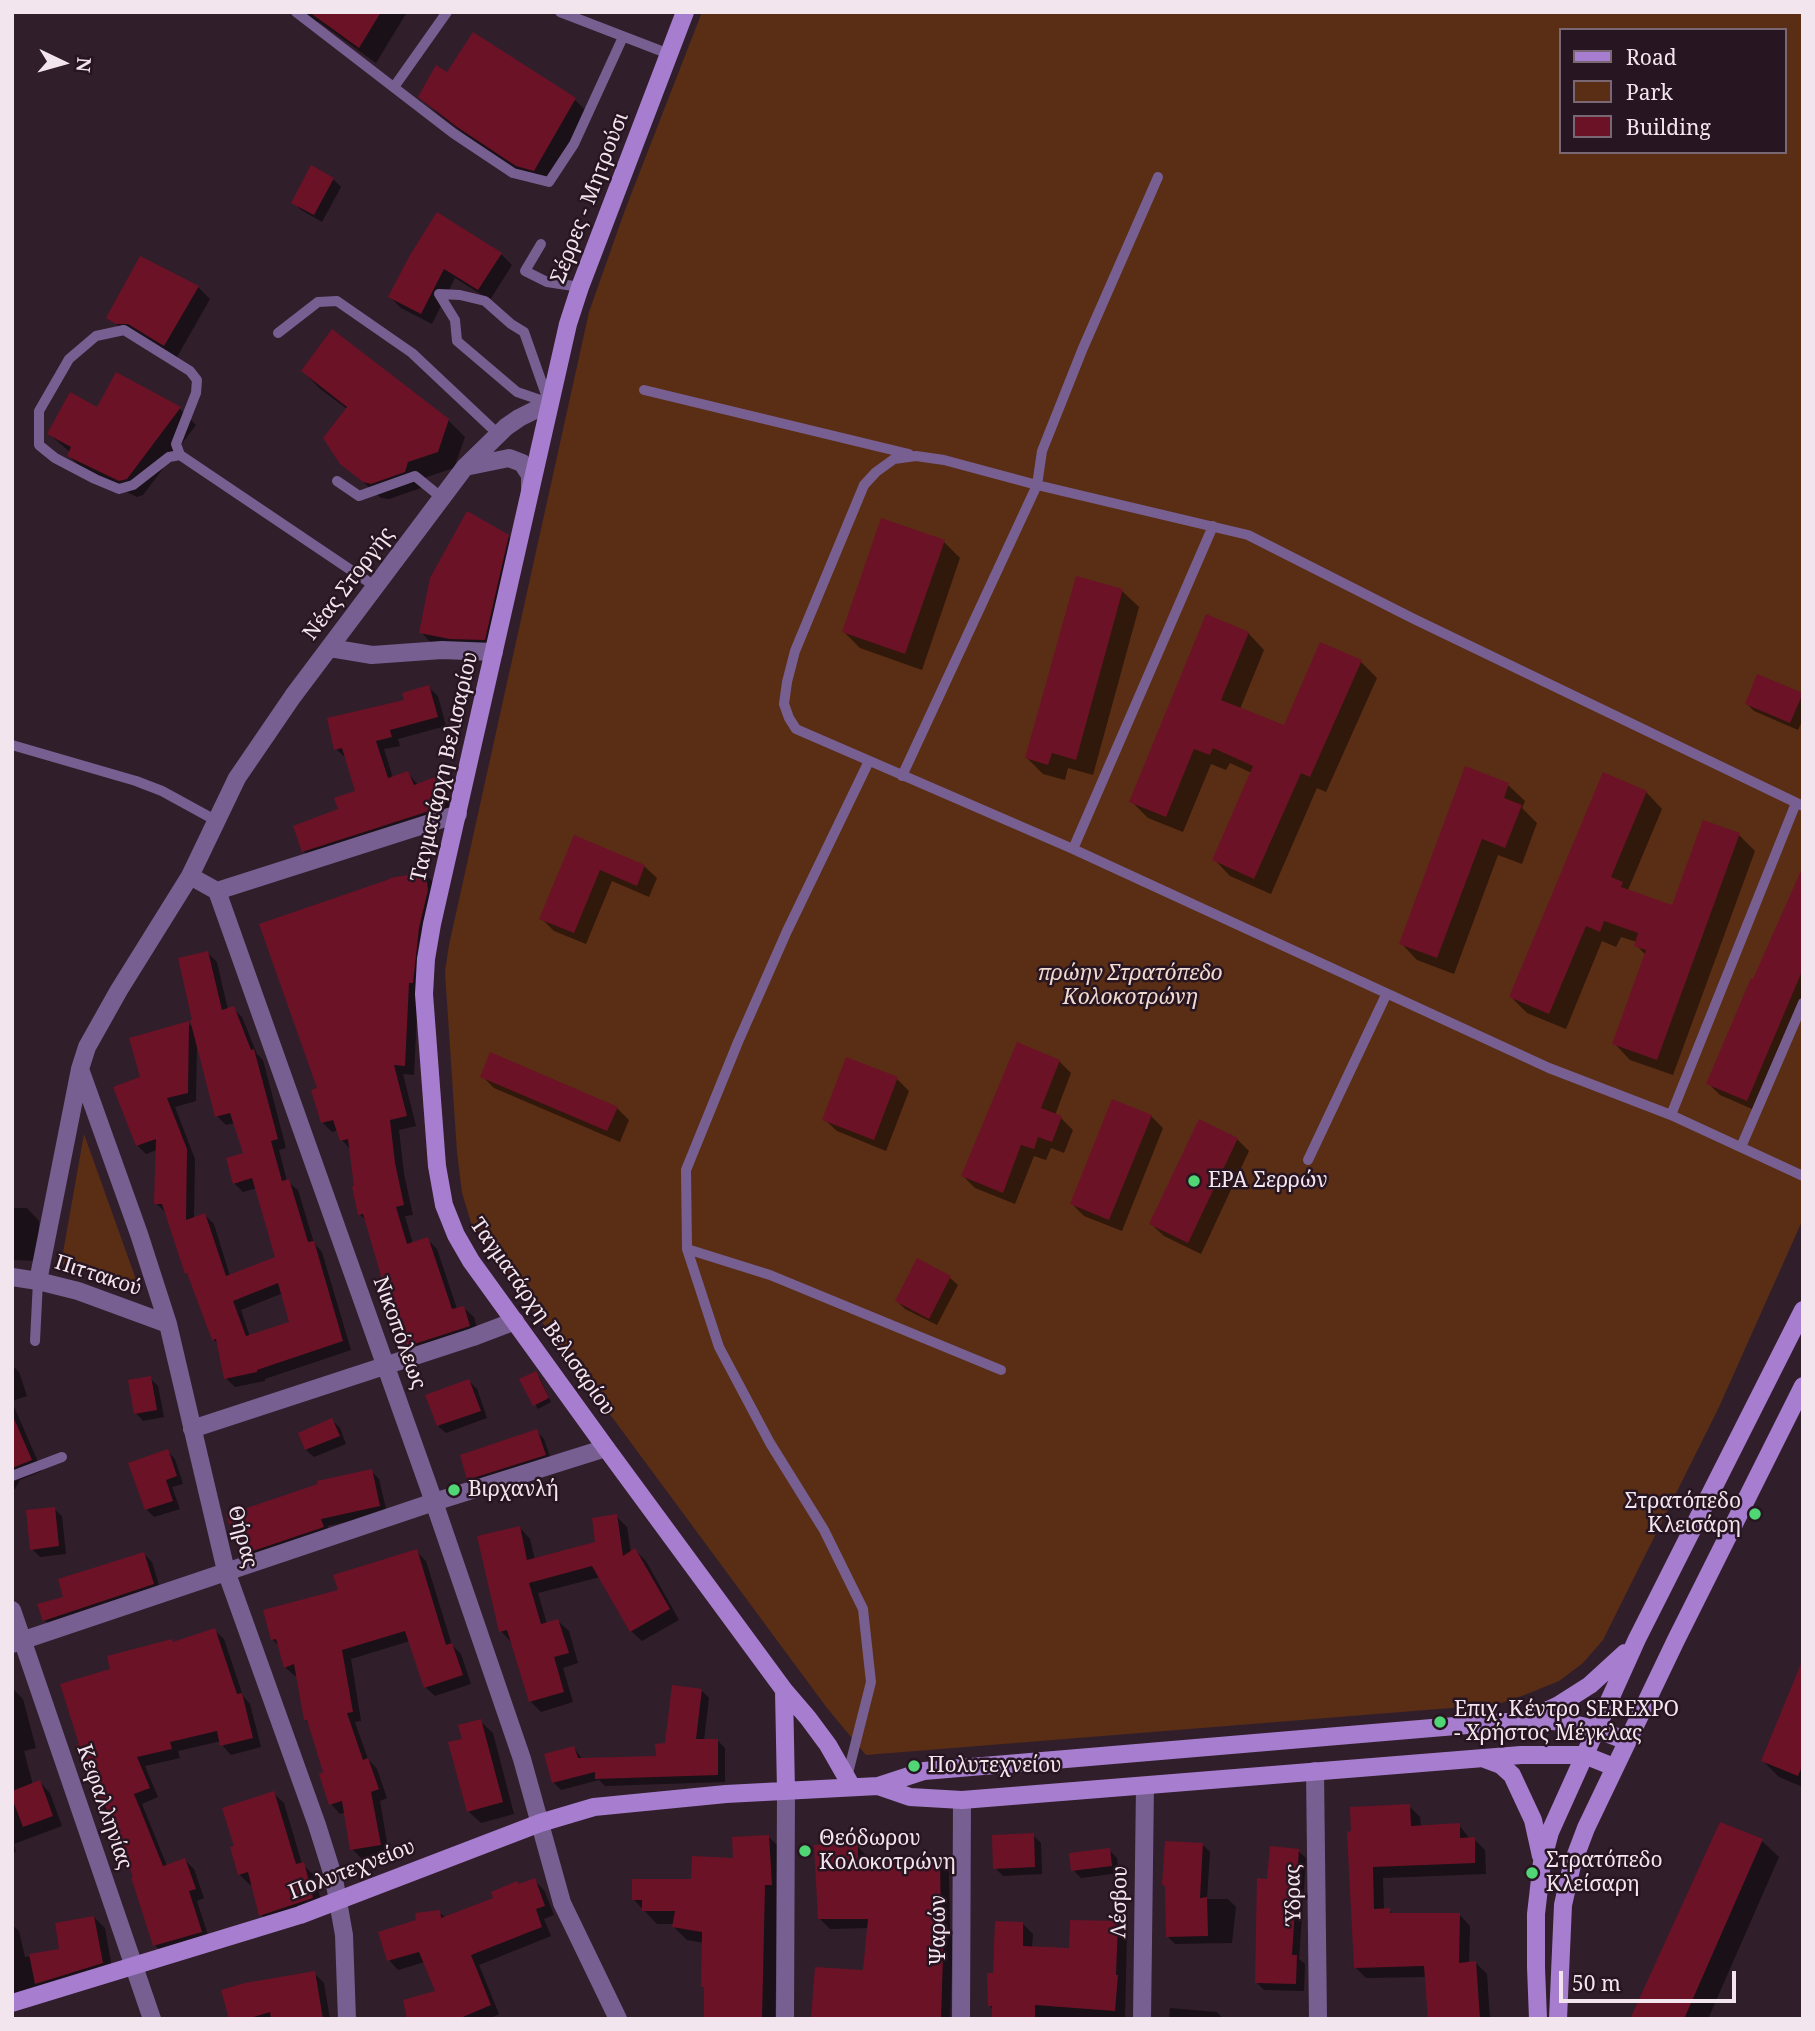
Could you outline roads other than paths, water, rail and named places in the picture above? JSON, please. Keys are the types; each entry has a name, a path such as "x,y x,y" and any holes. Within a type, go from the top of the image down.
{"main road":[{"name":"Σέρρες - Μητρούσι","path":"549,404 568,324 580,287 685,12"},
{"name":"Ταγματάρχη Βελισαρίου","path":"549,404 432,924 425,976 437,1166 444,1205 456,1235 471,1261 784,1690 808,1718 849,1782"},
{"path":"1538,2019 1535,1939 1542,1862 1556,1818 1637,1639 1803,1310"},
{"path":"1558,2019 1560,1931 1567,1884 1586,1828 1803,1386"},
{"path":"1519,1722 1551,1709 1590,1685 1637,1639"},
{"path":"784,1690 786,1791"},
{"path":"1519,1722 1549,1720 1596,1729 1627,1741"},
{"name":"Πολυτεχνείου","path":"878,1786 924,1771 1519,1722"},
{"name":"Πολυτεχνείου","path":"12,2003 339,1900 540,1823 582,1810 622,1803 786,1791 849,1782 878,1786 910,1797 962,1800 1478,1758 1584,1755"},
{"path":"1584,1755 1614,1767"},
{"path":"1478,1758 1501,1765 1512,1774 1533,1820 1542,1862"}],"street":[{"name":"Νέας Στοργής","path":"38,1281 80,1069 95,1030 190,876 237,778 465,467 498,434 519,418 549,404"},
{"path":"465,467 509,458 522,463 530,475 529,491"},
{"path":"330,648 372,655 442,650 494,652"},
{"path":"190,876 217,891 458,814"},
{"name":"Νικοπόλεως","path":"217,891 387,1364 522,1759 562,1903 618,2019"},
{"name":"Θήρας","path":"80,1069 130,1209 167,1324 226,1571 321,1836 339,1900 345,1957 347,2019"},
{"name":"Πιττακού","path":"12,1277 87,1293 167,1324"},
{"path":"192,1429 473,1337 514,1321"},
{"path":"17,1642 434,1502 606,1448"},
{"name":"Κεφαλληνίας","path":"12,1610 17,1642 152,2019"},
{"name":"Ύδρας","path":"1315,1771 1318,2019"},
{"name":"Λέσβου","path":"1142,2019 1144,1786"},
{"path":"785,2019 786,1791"},
{"name":"Ψαρών","path":"961,2019 962,1800"}],"lane":[{"path":"296,12 453,133 513,173 549,181 574,144 623,37"},
{"path":"394,87 447,12"},
{"path":"560,12 669,54"},
{"path":"901,776 1037,485 1046,440 1157,177"},
{"path":"541,244 525,271 547,282 580,287"},
{"path":"439,294 460,295 485,301 524,332 549,404 517,392 457,341 455,320 439,294"},
{"path":"278,333 318,302 337,301 412,353 498,434"},
{"path":"180,455 169,457 133,485 119,489 55,458 39,445 39,411 69,359 96,336 124,330 190,371 197,380 196,393 176,444 180,455 376,587"},
{"path":"644,390 1248,535 1414,619 1799,805 1671,1115"},
{"path":"916,456 894,459 864,485 795,651 784,704 796,729 1073,849 1549,1068 1671,1115 1803,1176"},
{"path":"337,481 359,496 415,476 442,498"},
{"path":"1073,849 1213,526"},
{"path":"12,745 136,780 215,820"},
{"path":"849,1782 871,1682 863,1609 824,1530 770,1443 719,1347 687,1249 686,1170 787,931 869,761"},
{"path":"1308,1160 1386,995"},
{"path":"1741,1147 1803,1003"},
{"path":"687,1249 770,1275 1001,1370"},
{"path":"35,1341 38,1281"},
{"path":"12,1476 62,1457"}],"place":[{"name":"ΕΡΑ Σερρών","path":"1194,1181"},
{"name":"Βιρχανλή","path":"454,1490"},
{"name":"Στρατόπεδο Κλεισάρη","path":"1755,1514"},
{"name":"Επιχ. Κέντρο SEREXPO - Χρήστος Μέγκλας","path":"1440,1722"},
{"name":"Πολυτεχνείου","path":"914,1766"},
{"name":"Θεόδωρου Κολοκοτρώνη","path":"805,1851"},
{"name":"Στρατόπεδο Κλείσαρη","path":"1532,1873"}],"park label":[{"name":"πρώην Στρατόπεδο Κολοκοτρώνη","path":"1130,986"}]}
